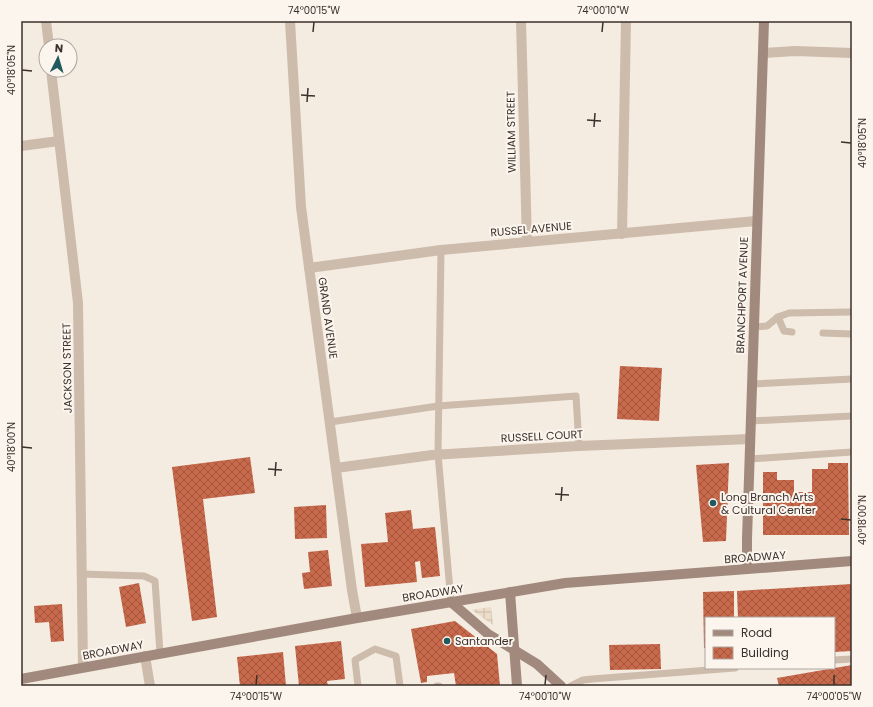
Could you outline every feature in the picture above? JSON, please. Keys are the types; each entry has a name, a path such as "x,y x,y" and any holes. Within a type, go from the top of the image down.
{"street":[{"path":"46,21 48,38"},
{"name":"GRAND AVENUE","path":"290,21 301,208 357,618"},
{"name":"WILLIAM STREET","path":"521,21 526,242"},
{"path":"622,234 626,21"},
{"name":"BRANCHPORT AVENUE","path":"747,569 756,221 764,53 764,21"},
{"path":"764,53 852,53"},
{"name":"JACKSON STREET","path":"52,78 78,303 83,668"},
{"path":"21,146 59,141"},
{"name":"RUSSEL AVENUE","path":"309,268 441,250 756,221"},
{"name":"RUSSELL COURT","path":"336,468 438,454 579,446 750,439"},
{"name":"BROADWAY","path":"21,679 357,618 565,583 852,561"},
{"path":"510,592 517,686"},
{"path":"450,602 488,634 536,664 561,686"},
{"path":"145,656 150,686"}],"lane":[{"path":"441,250 438,454 450,602"},
{"path":"754,327 767,326 778,317 789,313 852,312"},
{"path":"778,317 784,331 792,332"},
{"path":"823,333 852,334"},
{"path":"752,384 852,379"},
{"path":"330,422 438,406 576,396 579,446"},
{"path":"751,421 852,416"},
{"path":"750,459 852,452"},
{"path":"82,574 144,576 155,582 160,653"},
{"path":"358,686 355,660 375,649 396,656 400,686"},
{"path":"835,660 852,658"},
{"path":"570,686 580,681 592,679 721,669"}],"shaded area":[{"path":"490,607 493,625 472,610"}],"building":[{"path":"620,366 662,368 659,421 617,419"},
{"path":"250,457 255,493 203,499 217,617 192,621 172,467"},
{"name":"Long Branch Arts & Cultural Center","path":"729,463 726,541 703,542 696,465"},
{"path":"828,463 848,463 849,535 763,535 763,472 777,472 777,480 794,480 794,492 812,492 812,469 828,469"},
{"path":"326,505 327,538 295,539 294,507"},
{"path":"411,510 413,529 435,527 440,576 422,578 420,561 415,562 417,582 365,587 361,544 388,542 385,513"},
{"path":"328,550 332,586 304,589 302,573 310,572 308,552"},
{"path":"139,583 146,623 126,627 119,587"},
{"path":"852,584 852,651 835,652 835,617 738,617 737,591"},
{"path":"734,591 734,617 705,617 705,648 704,648 703,592"},
{"path":"62,604 64,641 51,642 49,622 35,623 34,606"},
{"name":"Santander","path":"455,621 497,654 500,686 456,686 454,673 427,676 427,682 421,683 411,629"},
{"path":"341,641 345,679 327,681 328,686 299,686 295,646"},
{"path":"660,644 661,669 610,670 609,645"},
{"path":"283,652 286,686 240,686 237,657"},
{"path":"852,665 852,686 779,686 777,678 835,669"}],"place":[{"name":"Long Branch Arts & Cultural Center","path":"713,503"},
{"name":"Santander","path":"447,641"}]}
